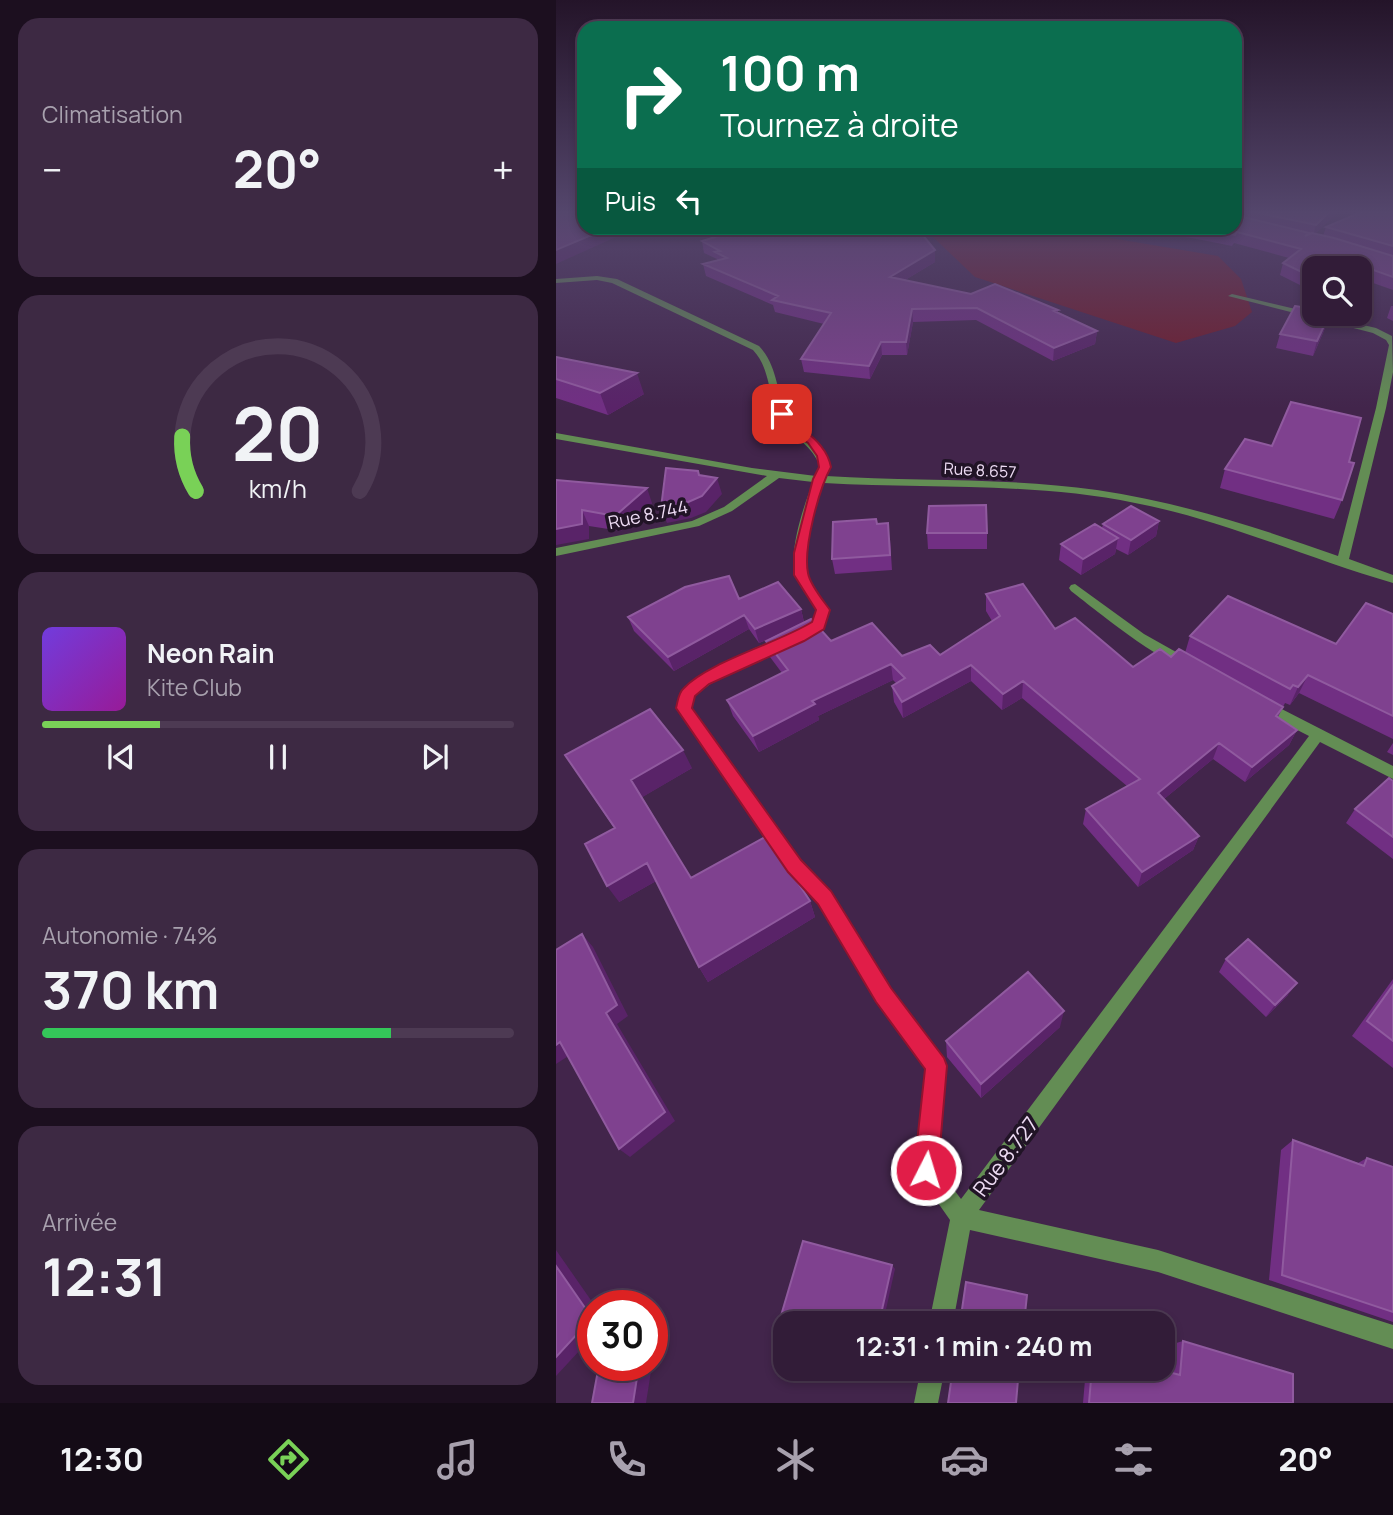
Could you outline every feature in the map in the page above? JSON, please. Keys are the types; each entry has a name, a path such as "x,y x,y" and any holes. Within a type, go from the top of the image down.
{"street":[{"path":"556,281 597,278 614,281 756,348 764,355 769,366 782,414 794,429 812,441 823,455 825,467 819,479 801,553 801,575 823,610 818,625 799,637 703,680 687,694 684,708 795,866 825,898 884,995 936,1066 926,1170 961,1217 943,1311"},
{"path":"1232,296 1376,331 1389,338 1392,345 1381,408 1342,562"},
{"name":"Rue 8.657","path":"556,436 776,475 1097,493 1188,512 1392,579"},
{"name":"Rue 8.744","path":"556,552 695,524 728,509 776,475"},
{"path":"1075,588 1139,637 1199,670"},
{"path":"1246,697 1392,773"},
{"name":"Rue 8.727","path":"1317,736 961,1217 1158,1261 1392,1337"},
{"path":"926,1403 930,1381"}],"shaded area":[{"path":"976,277 1239,277 1252,312 1235,326 1176,343"}],"building":[{"path":"735,277 892,277 971,294 995,284 1058,310 1054,311 1097,331 1054,348 977,308 912,309 906,342 881,342 869,366 801,359 831,313 772,300 778,296"},
{"path":"1295,306 1302,307 1302,326 1324,326 1317,341 1280,334"},
{"path":"556,357 637,373 600,393 556,379"},
{"path":"1291,402 1361,418 1349,462 1354,463 1342,500 1225,469 1245,439 1272,446"},
{"path":"666,468 698,471 699,475 717,478 702,496 686,503 661,508"},
{"path":"556,480 647,488 615,516 582,510 582,524 556,529"},
{"path":"986,505 987,533 927,533 929,506"},
{"path":"1131,506 1159,521 1131,540 1103,524"},
{"path":"876,519 877,524 888,523 890,555 832,559 833,522"},
{"path":"1095,524 1118,538 1083,559 1061,544"},
{"path":"729,576 739,599 778,582 801,609 755,629 744,615 668,657 628,617 685,587"},
{"path":"1023,584 1055,629 1075,618 1133,667 1160,649 1171,657 1179,649 1283,707 1276,716 1297,730 1252,767 1219,743 1158,793 1199,836 1142,872 1086,809 1140,779 1023,681 1003,694 971,665 902,702 892,686 905,678 891,664 812,701 815,704 753,736 727,700 788,670 766,641 811,619 831,641 872,623 902,656 930,645 940,655 1000,616 986,594"},
{"path":"1228,596 1336,644 1366,603 1393,614 1393,716 1308,675 1298,687 1293,685 1290,689 1190,636"},
{"path":"650,709 683,750 631,780 691,878 767,836 810,901 699,967 647,863 607,886 585,844 615,828 565,755"},
{"path":"1389,778 1393,781 1393,837 1355,809"},
{"path":"582,934 617,1005 606,1013 665,1112 619,1149 560,1042 556,1045 556,950"},
{"path":"1248,939 1297,983 1275,1005 1226,959"},
{"path":"1028,972 1064,1011 981,1084 946,1041"},
{"path":"1393,985 1393,1041 1367,1021"},
{"path":"1293,1140 1364,1166 1367,1158 1393,1167 1393,1312 1282,1275"},
{"path":"803,1241 892,1265 882,1311 782,1311"},
{"path":"556,1266 577,1296 577,1334 556,1357"},
{"path":"966,1282 1027,1295 1025,1311 962,1311"},
{"path":"1183,1341 1293,1374 1293,1403 1089,1403 1091,1381 1175,1381 1175,1374 1180,1375"},
{"path":"596,1381 636,1381 633,1403 592,1403"},
{"path":"951,1381 1018,1381 1016,1403 948,1403"}],"route":[{"path":"782,414 794,429 812,441 823,455 825,467 819,479 801,553 801,575 823,610 818,625 799,637 703,680 687,694 684,708 795,866 825,898 884,995 936,1066 926,1170"}]}
